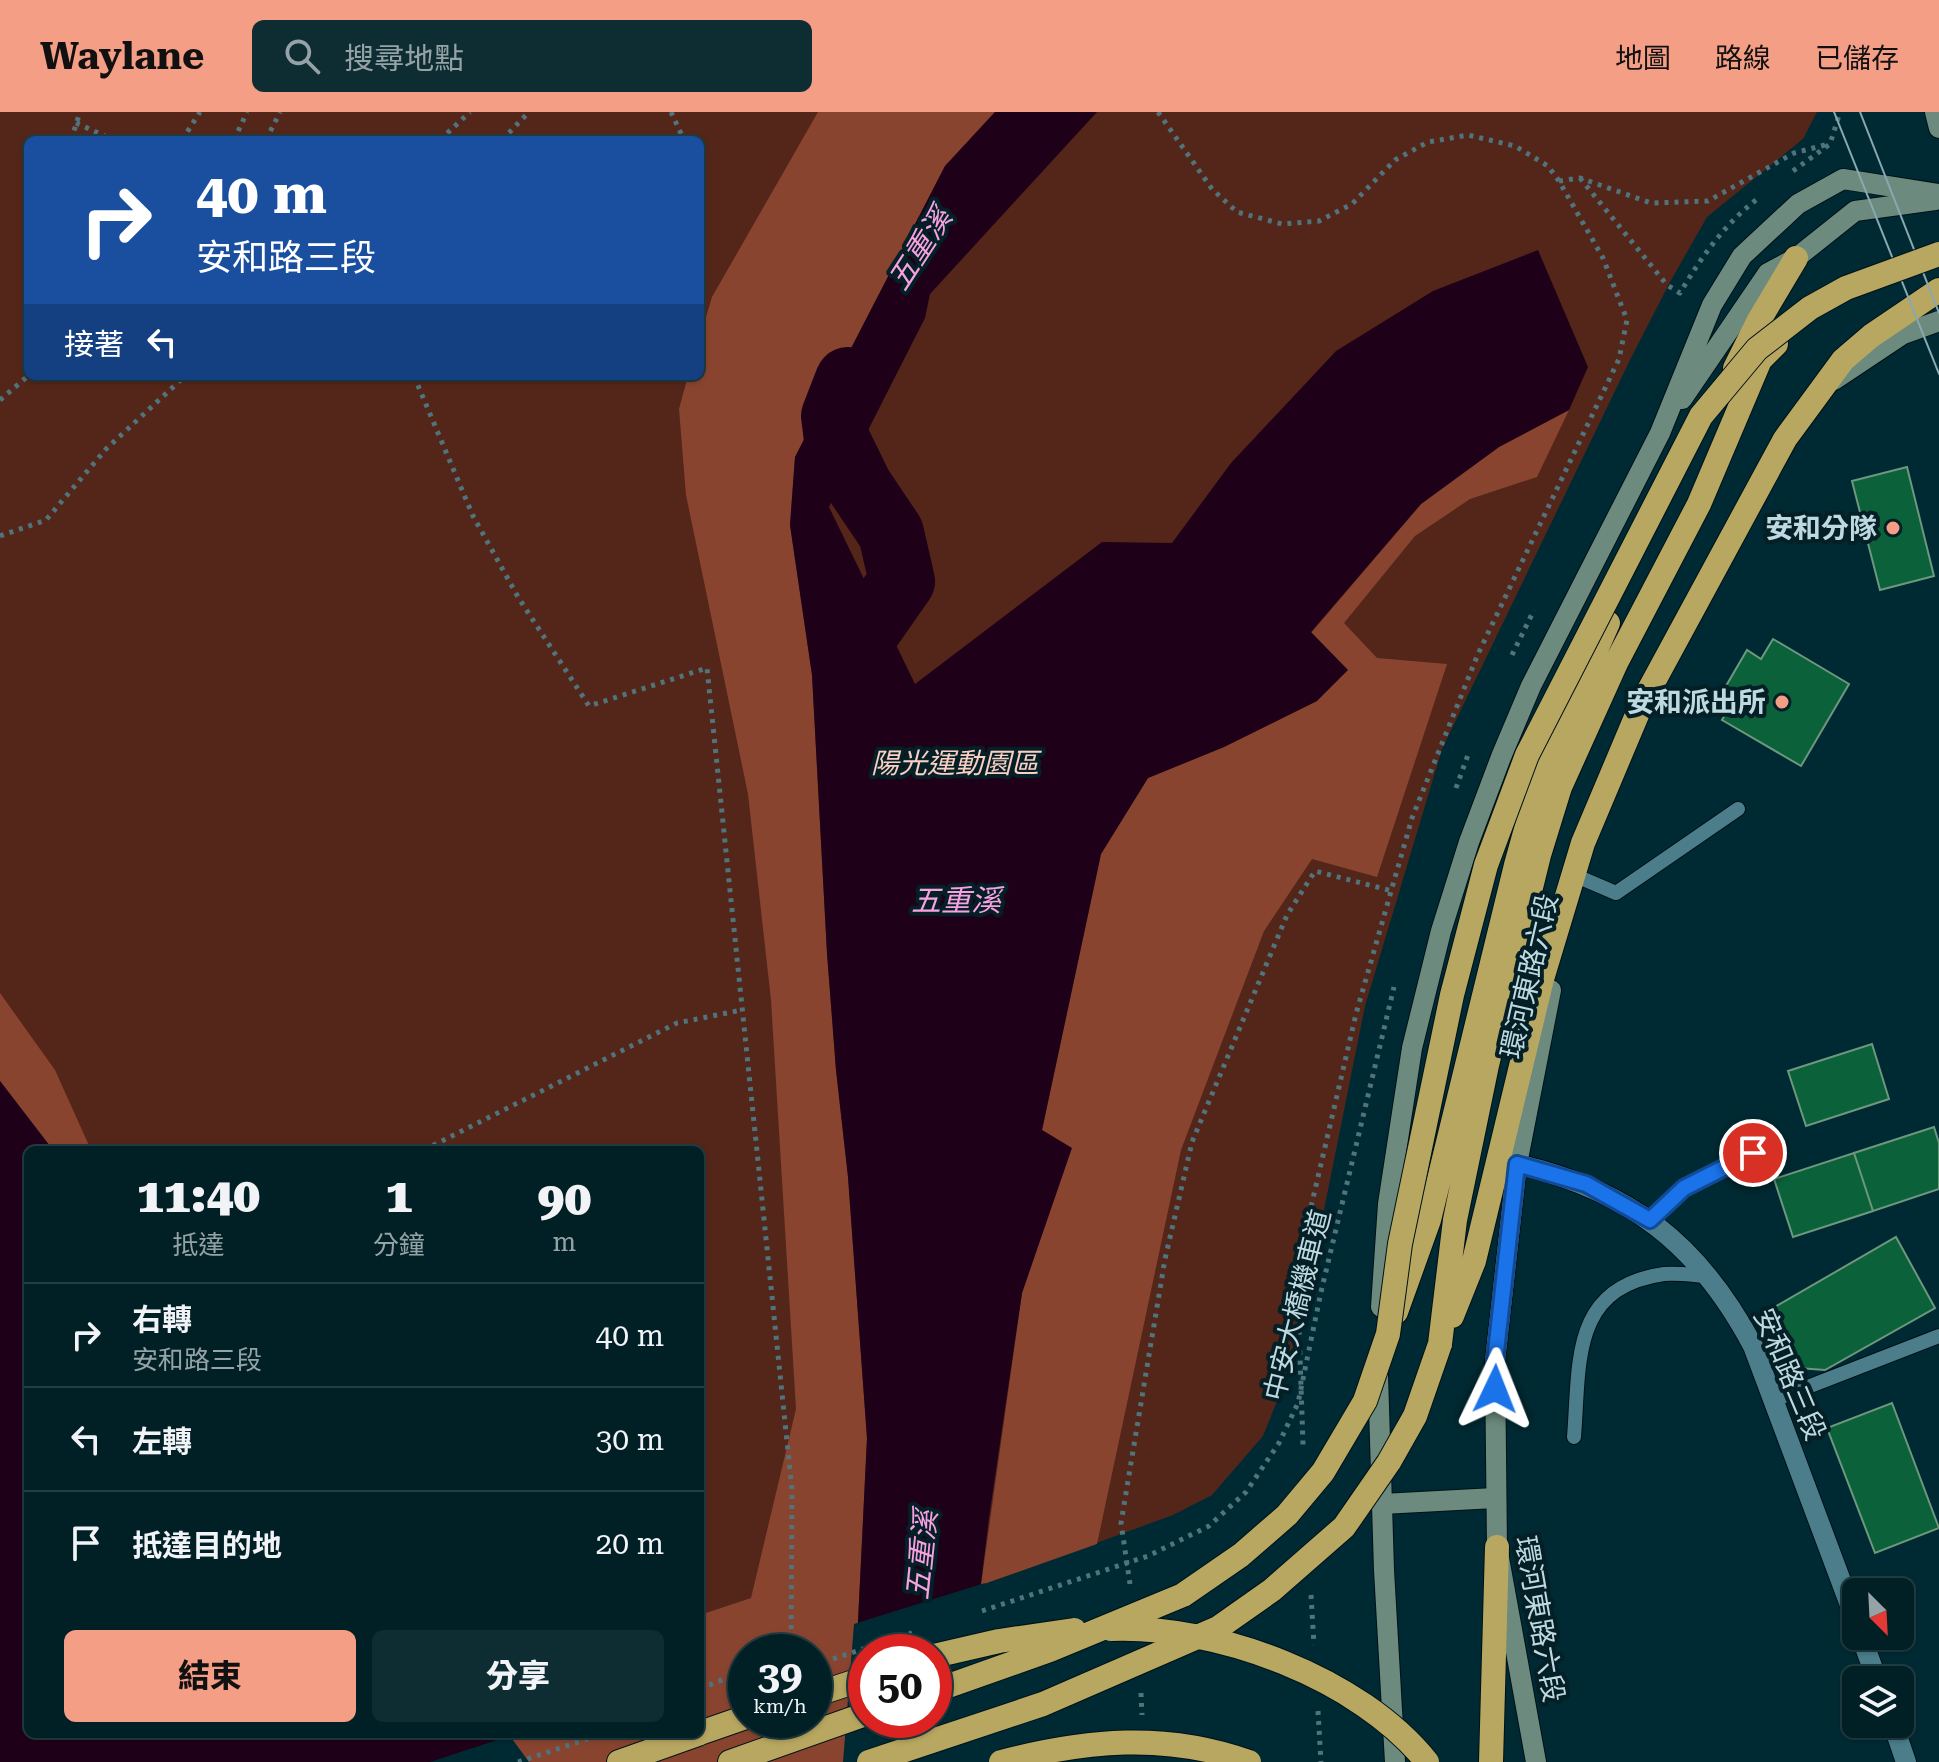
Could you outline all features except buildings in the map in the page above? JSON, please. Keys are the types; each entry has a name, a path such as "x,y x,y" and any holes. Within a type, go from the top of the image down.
{"highway":[{"path":"1388,1334 1402,1230 1452,995 1486,865 1527,755 1701,416 1757,349 1810,308 1846,288 1939,254"},
{"path":"952,1685 1050,1650 1183,1595 1241,1555 1287,1515 1323,1472 1365,1401 1429,1220 1501,924 1542,772 1594,651 1758,322 1796,258"},
{"path":"1440,1344 1455,1220 1487,1065 1539,855 1560,787 1616,663 1699,504 1760,360 1809,312 1939,264"},
{"path":"869,1762 1057,1697 1218,1628 1272,1590 1344,1527 1389,1462 1415,1416 1474,1261 1542,979 1583,843 1642,703 1785,439 1843,360 1871,336 1939,290"},
{"path":"1491,1762 1497,1547"},
{"path":"952,1652 999,1641 1070,1631 1124,1628 1206,1638 1277,1658 1341,1690 1381,1718 1427,1762"},
{"path":"730,1762 848,1720"},
{"path":"704,1732 728,1724"},
{"path":"619,1762 688,1738"},
{"path":"1001,1762 1046,1750 1110,1741 1168,1743 1218,1751 1249,1762"}],"main road":[{"path":"1935,112 1939,128"},
{"path":"1395,1762 1377,1402 1388,1204 1412,1048 1441,931 1485,800 1531,686 1660,433 1712,305 1742,256 1798,204 1843,179 1939,196"},
{"path":"1660,433 1768,273 1796,258 1855,211 1939,196"},
{"name":"環河東路六段","path":"1536,1762 1497,1547 1495,1361 1517,1164 1559,946 1581,878 1643,725 1712,588 1809,415 1835,378 1903,334 1939,321"},
{"path":"1382,1504 1495,1498"}],"street":[{"name":"安和路三段","path":"1517,1164 1586,1184 1650,1220 1678,1244 1733,1309 1753,1346 1842,1583"},
{"path":"1898,1738 1906,1762"}],"lane":[{"path":"1581,878 1616,893 1738,809"},
{"path":"1650,1220 1684,1188 1753,1153"},
{"path":"1574,1437 1582,1346 1590,1318 1603,1301 1622,1288 1644,1279 1667,1274 1707,1276"},
{"path":"1774,1400 1939,1336"}],"path":[{"path":"72,136 80,112"},
{"path":"185,136 200,112"},
{"path":"236,136 247,112"},
{"path":"268,136 280,112"},
{"path":"444,136 470,112"},
{"path":"506,136 529,112"},
{"path":"671,112 682,136"},
{"path":"1158,112 1212,189 1237,212 1282,224 1319,221 1352,204 1395,160 1428,142 1468,135 1515,146 1548,166 1559,181 1580,178 1651,203 1708,201 1794,153 1830,144 1840,112"},
{"path":"76,123 105,136"},
{"path":"1580,178 1667,285 1680,293"},
{"path":"0,400 24,379"},
{"path":"0,536 46,520 106,449 181,380"},
{"path":"416,380 473,516 518,597 589,706 707,668 792,1490 791,1634"},
{"path":"1130,1586 1121,1523 1165,1259 1192,1142 1287,915 1315,871 1392,891"},
{"name":"中安大橋機車道","path":"981,1611 1148,1556 1209,1526 1246,1492 1279,1443 1298,1403 1321,1292 1394,987"},
{"path":"432,1146 677,1023 742,1010"},
{"path":"832,1659 920,1631"},
{"path":"704,1687 728,1677"},
{"path":"1141,1691 1143,1719"},
{"path":"518,1762 591,1738"}],"green space":[{"name":"陽光運動園區","path":"0,112 1817,112 1803,139 1707,217 1630,360 1442,749 1365,1006 1294,1359 1263,1436 1212,1495 1173,1515 981,1585 858,1622 857,1634 848,1634 847,1762 0,1762"}],"shaded area":[{"path":"818,112 995,112 945,166 795,457 790,525 812,675 827,953 848,1177 867,1438 857,1634 848,1634 847,1762 525,1762 507,1738 704,1738 704,1614 751,1598 796,1409 771,1000 748,794 686,495 679,409 687,380 704,380 704,324 712,297"},
{"path":"1569,410 1537,477 1470,499 1415,536 1344,623 1377,658 1447,664 1377,877 1312,859 1264,931 1181,1150 1097,1544 981,1585 1022,1293 1071,1148 1042,1130 1101,854 1148,778 1224,747 1317,701 1311,633 1421,504 1499,447"},
{"path":"0,993 55,1070 89,1146 50,1146 0,1081"}],"water":[{"name":"五重溪","path":"995,112 1097,112 930,294 925,318 829,507 915,684 1102,542 1172,543 1231,463 1336,351 1433,291 1538,250 1588,367 1569,410 1499,447 1421,504 1311,632 1348,670 1317,701 1224,747 1148,778 1101,854 1042,1130 1072,1148 1022,1293 989,1518 959,1762 847,1762 849,1738 952,1738 952,1634 857,1634 867,1438 848,1177 827,953 812,675 790,525 795,457 945,166"},
{"path":"0,1081 50,1146 24,1146 24,1738 507,1738 525,1762 0,1762"}],"pier":[{"path":"985,1583 963,1762 843,1762 848,1699 848,1738 952,1738 952,1634 853,1634 854,1624"},
{"path":"503,1738 511,1738 529,1762 430,1762"}],"waterway":[{"name":"五重溪","path":"848,380 834,416 837,440 860,487 891,533 902,581 851,654 858,693"}],"tram line":[{"path":"1834,112 1939,374"},
{"path":"1860,112 1939,313"}],"place":[{"name":"安和分隊","path":"1893,528"},
{"name":"安和派出所","path":"1782,702"}],"route":[{"path":"1495,1389 1495,1361 1517,1164 1586,1184 1650,1220 1684,1188 1753,1153"}]}
